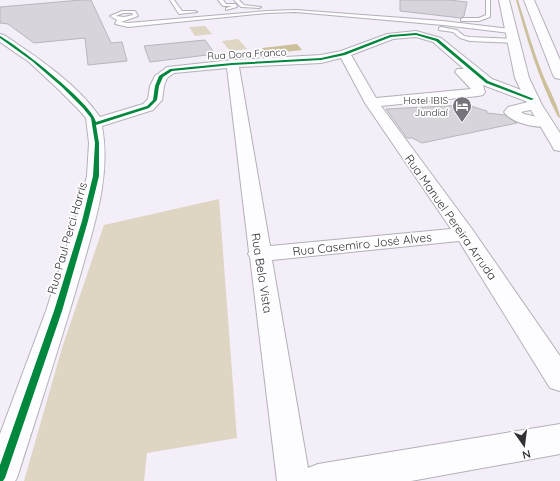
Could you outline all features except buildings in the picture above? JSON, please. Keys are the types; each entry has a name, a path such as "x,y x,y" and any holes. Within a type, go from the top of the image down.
{"main road":[{"path":"504,0 522,78 533,102 560,146"},
{"path":"530,0 560,75"},
{"path":"488,1 511,30"}],"street":[{"name":"Rua Dora Franco","path":"92,119 148,107 155,100 160,76 171,70 232,64 308,61 344,54 391,36 407,34 424,36 442,43 475,70"},
{"path":"372,103 461,95 478,92 478,87 437,50 424,36"},
{"path":"0,37 33,60 63,86 92,119"},
{"name":"Rua Manuel Pereira Arruda","path":"344,54 372,103 465,234 560,379"},
{"name":"Rua Bela Vista","path":"232,64 259,254 294,481"},
{"path":"475,70 495,78 522,78"},
{"path":"475,70 478,76 487,82 533,102"},
{"path":"533,102 511,112 519,118 545,123"},
{"name":"Rua Paul Perci Harris","path":"0,478 58,311 85,221 96,176 97,143 92,119"},
{"name":"Rua Casemiro José Alves","path":"259,254 465,234"},
{"path":"318,481 560,439"}],"lane":[{"path":"172,0 181,13 202,12"},
{"path":"315,0 320,0"},
{"path":"222,5 235,3 253,7 324,8 476,20 488,16 488,1"},
{"path":"121,19 117,23 122,25 296,11 511,30"},
{"path":"220,17 220,23"},
{"path":"187,20 193,26"},
{"path":"410,20 455,31 462,37 470,39 511,30"},
{"path":"455,31 462,25"}],"shaded area":[{"path":"205,26 212,34 195,36 189,27"},
{"path":"238,39 247,49 230,51 222,41"},
{"path":"297,44 302,50 267,54 262,48"},
{"path":"219,199 237,438 147,453 144,481 24,481 62,348 104,225"}],"waterway":[{"path":"517,0 541,74 560,117"}],"cycle path":[{"path":"94,124 148,107 155,100 157,86 161,76 171,70 232,64 321,59 344,54 391,36 416,34 437,40 487,82 532,99"},
{"path":"0,37 33,60 63,86 84,107 93,118 97,143 96,176 85,221 58,311 0,478"}],"place":[{"name":"Hotel IBIS Jundiaí","path":"462,123"}]}
